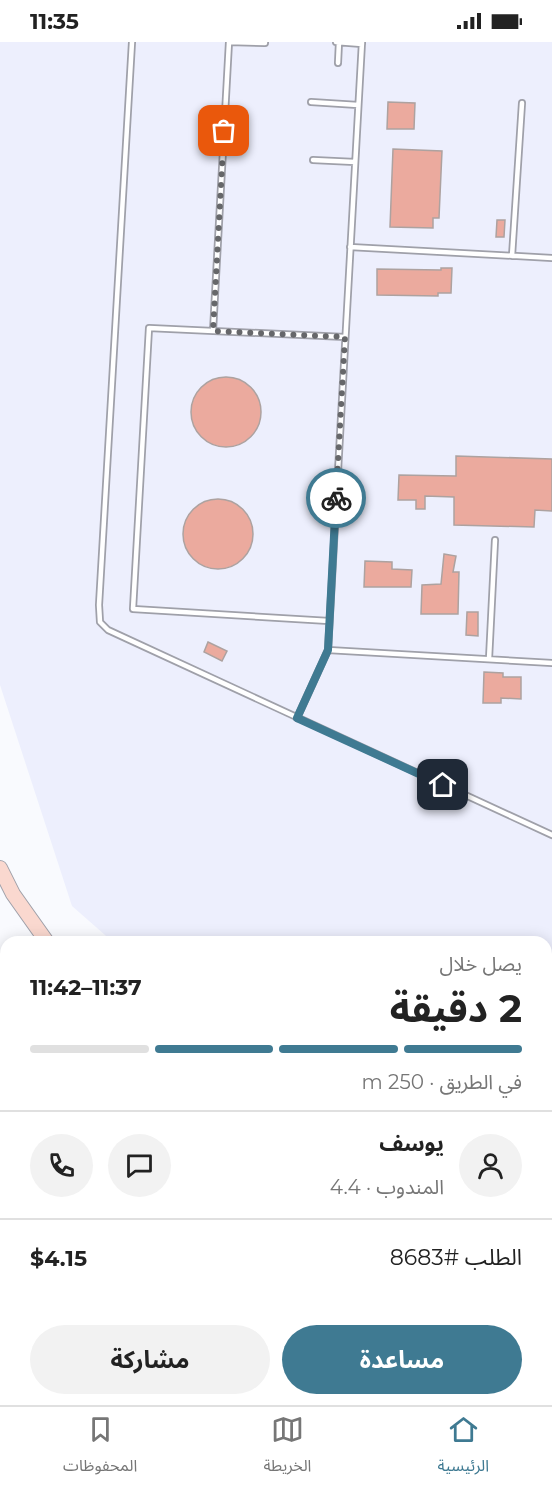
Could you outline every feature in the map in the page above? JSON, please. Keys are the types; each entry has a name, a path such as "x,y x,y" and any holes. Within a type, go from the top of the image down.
{"main road":[{"path":"0,868 13,894 43,936"}],"lane":[{"path":"132,42 99,605 100,622 108,630 552,835"},
{"path":"213,331 229,42 265,43"},
{"path":"297,718 328,650 362,43 338,42 338,63"},
{"path":"311,102 358,105"},
{"path":"512,256 522,103"},
{"path":"313,160 355,162"},
{"path":"350,247 552,258"},
{"path":"329,621 133,609 150,327 345,337"},
{"path":"489,659 495,540"},
{"path":"328,650 552,663"}],"shaded area":[{"path":"0,42 552,42 552,936 106,936 72,906 0,685"}],"building":[{"path":"388,102 415,103 414,129 387,129"},
{"path":"393,149 442,151 439,218 433,218 433,228 390,227"},
{"path":"497,220 505,220 504,237 496,237"},
{"path":"441,268 452,268 451,293 438,293 438,296 377,295 377,269 441,270"},
{"path":"226,377 245,383 255,393 261,412 255,431 245,441 226,447 207,441 197,431 191,412 197,393 207,383"},
{"path":"456,456 552,459 552,511 535,510 534,527 454,525 454,497 425,496 425,509 416,509 416,500 398,500 399,475 456,476"},
{"path":"218,499 237,505 247,515 253,534 247,553 237,563 218,569 199,563 189,553 183,534 189,515 199,505"},
{"path":"444,554 456,556 453,572 459,572 458,614 421,614 422,585 441,584"},
{"path":"365,561 392,562 392,569 412,570 411,587 364,587"},
{"path":"467,612 478,612 478,636 466,635"},
{"path":"208,642 227,651 222,661 204,652"},
{"path":"484,672 503,673 503,677 521,677 521,699 501,698 501,703 483,703"}],"way so far":[{"path":"224,131 213,331 345,337 336,498"}],"route":[{"path":"336,498 328,650 297,718 443,785"}]}
